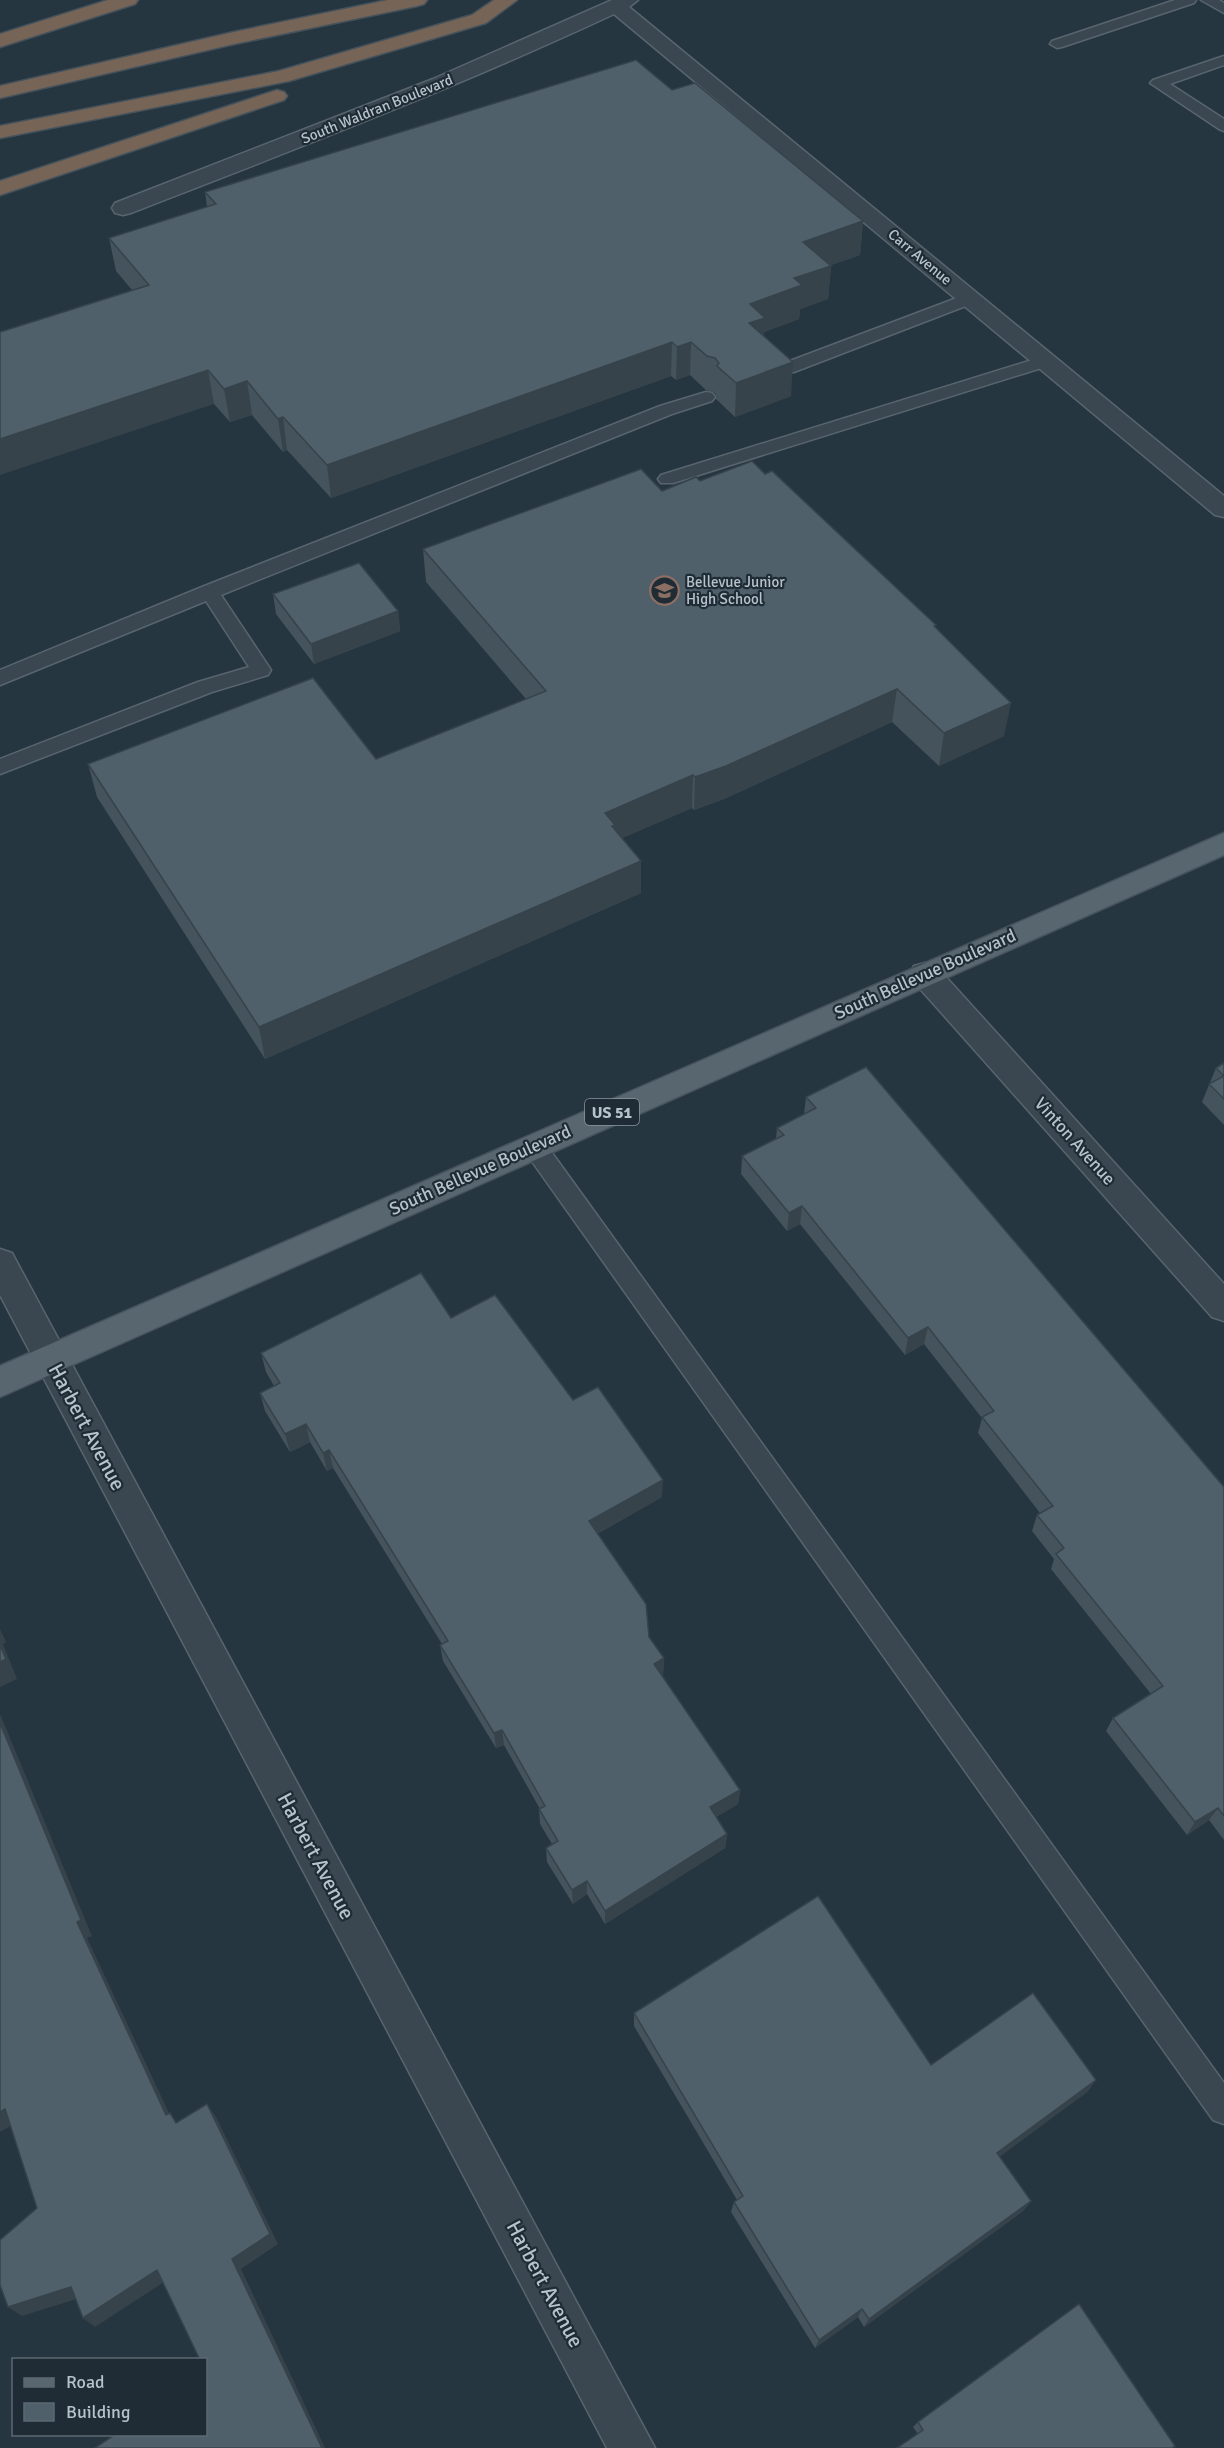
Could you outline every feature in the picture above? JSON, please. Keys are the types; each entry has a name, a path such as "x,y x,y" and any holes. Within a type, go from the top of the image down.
{"highway":[{"path":"0,41 128,0"},
{"path":"0,92 234,38 417,0"},
{"path":"0,188 342,75 479,19 507,0"},
{"path":"0,132 282,77 479,19"}],"main road":[{"name":"South Bellevue Boulevard","path":"0,1382 1224,843"}],"street":[{"name":"South Waldran Boulevard","path":"123,208 392,105 562,32 622,3"},
{"name":"Carr Avenue","path":"622,3 969,298 1221,502"},
{"name":"Vinton Avenue","path":"925,974 1224,1307"},
{"name":"Harbert Avenue","path":"0,1263 632,2448"}],"lane":[{"path":"1057,44 1189,0"},
{"path":"1208,0 1224,9"},
{"path":"1224,60 1158,83 1224,126"},
{"path":"788,368 969,298"},
{"path":"667,479 1045,361"},
{"path":"0,678 209,591 666,410 706,397"},
{"path":"0,767 205,687 261,670 209,591"},
{"path":"534,1146 1224,2109"}],"building":[{"path":"636,60 672,90 695,83 863,221 803,242 831,266 794,278 802,285 750,304 765,318 749,323 793,362 736,383 717,366 719,363 715,358 707,356 691,342 677,347 672,342 327,465 283,417 278,419 247,381 224,389 208,370 0,439 0,332 149,285 109,238 216,204 205,192"},
{"path":"752,461 765,474 772,471 936,625 934,626 1011,703 944,733 897,689 726,766 695,777 693,775 605,813 615,825 612,826 641,861 259,1027 88,764 313,678 376,759 546,691 423,549 641,469 662,491 696,477 700,481"},
{"path":"359,563 398,611 311,644 273,594"},
{"path":"1224,1063 1224,1076 1216,1068"},
{"path":"866,1067 1224,1487 1224,1816 1218,1808 1195,1822 1113,1718 1163,1686 1056,1554 1064,1548 1037,1515 1053,1506 982,1417 994,1411 928,1327 908,1338 802,1206 789,1213 742,1156 784,1135 777,1128 816,1108 806,1097"},
{"path":"1224,1076 1224,1099 1209,1084"},
{"path":"421,1273 451,1318 495,1295 573,1400 598,1387 663,1480 589,1521 646,1604 649,1637 664,1658 654,1664 740,1790 710,1807 727,1834 605,1911 587,1881 572,1890 546,1848 558,1841 539,1809 545,1806 502,1730 494,1733 440,1645 448,1641 329,1450 323,1453 306,1424 285,1434 260,1393 280,1383 261,1353"},
{"path":"0,1645 6,1659 0,1662"},
{"path":"0,1723 81,1920 77,1922 166,2115 170,2113 176,2123 207,2104 270,2234 232,2259 322,2448 95,2448 113,2436 207,2436 207,2358 199,2358 157,2270 83,2318 71,2287 8,2307 0,2285 0,2240 37,2208 5,2109 0,2112"},
{"path":"818,1896 931,2065 1033,1993 1096,2080 997,2153 1031,2201 869,2319 862,2309 819,2340 734,2202 743,2196 634,2013"},
{"path":"1079,2304 1175,2446 1172,2448 897,2448 923,2430 918,2422"}],"place":[{"name":"Bellevue Junior High School","path":"665,591"}]}
